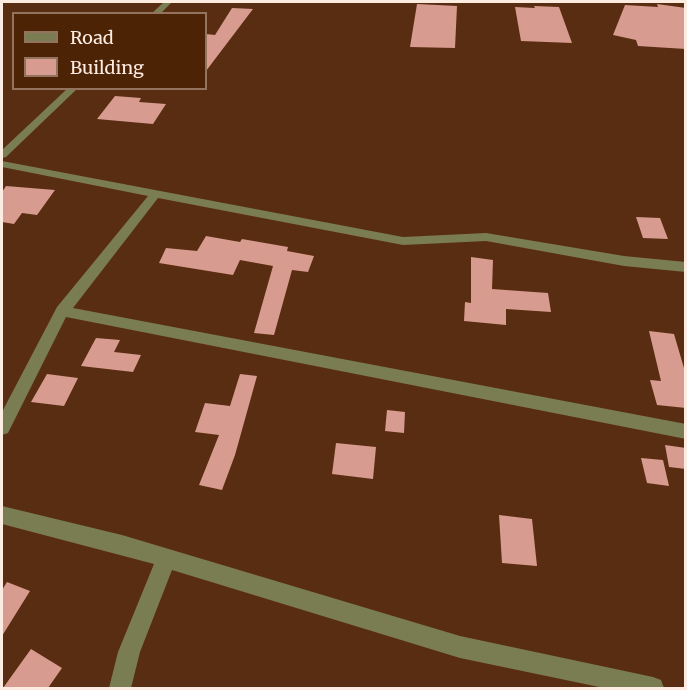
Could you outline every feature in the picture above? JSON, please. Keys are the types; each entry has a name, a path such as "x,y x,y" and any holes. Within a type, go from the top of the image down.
{"street":[{"path":"2,155 72,90"},
{"path":"2,164 403,241 486,237 624,261 686,267"},
{"path":"2,428 62,311 156,193"},
{"path":"62,311 686,432"},
{"path":"2,515 165,559 460,646 652,688"},
{"path":"120,688 129,652 165,559"}],"building":[{"path":"417,4 457,6 455,48 410,47"},
{"path":"657,4 686,8 686,49 638,46 636,40 613,35 625,5 658,7"},
{"path":"534,6 559,7 572,43 521,41 515,7 535,8"},
{"path":"232,8 253,9 207,70 207,34 215,35"},
{"path":"115,96 141,98 139,102 166,104 153,124 97,119"},
{"path":"6,186 55,190 37,215 22,213 14,224 2,222 2,192"},
{"path":"636,217 660,218 668,239 643,238"},
{"path":"206,236 240,242 242,239 288,247 287,251 314,256 308,272 292,270 274,335 254,333 273,266 240,260 233,275 159,263 166,248 197,251"},
{"path":"471,257 493,260 492,289 548,293 551,312 506,309 506,325 464,321 465,302 471,303"},
{"path":"649,331 674,334 686,375 686,408 657,405 650,380 661,381"},
{"path":"96,338 120,340 114,352 141,355 133,372 81,366"},
{"path":"47,374 78,378 64,406 31,402"},
{"path":"240,374 257,376 235,455 222,490 199,485 219,435 195,432 205,403 230,406"},
{"path":"387,410 405,412 404,433 385,431"},
{"path":"336,443 376,447 373,479 332,474"},
{"path":"665,445 686,448 686,469 669,467"},
{"path":"641,458 663,460 669,486 647,483"},
{"path":"499,515 532,519 537,566 502,563"},
{"path":"7,582 30,591 2,636 2,590"},
{"path":"31,649 62,668 48,688 3,688"}]}
